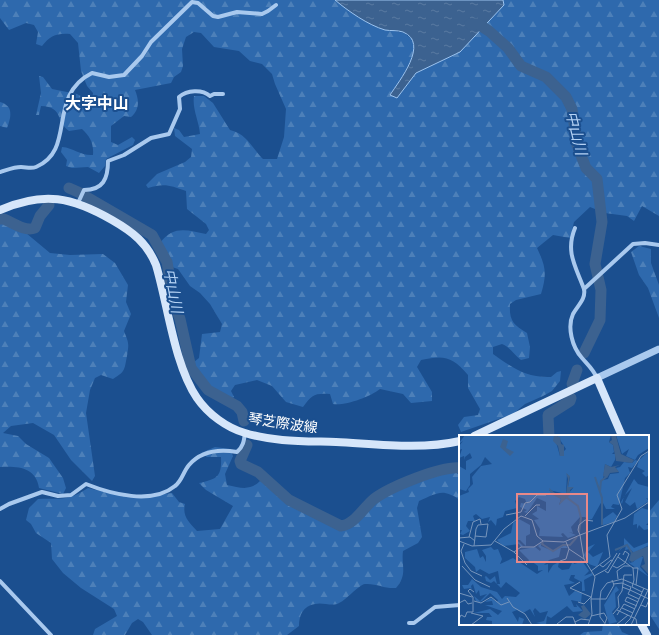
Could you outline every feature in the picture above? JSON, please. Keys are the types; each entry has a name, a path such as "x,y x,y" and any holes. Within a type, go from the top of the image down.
{"main road":[{"name":"琴芝際波線","path":"0,210 17,203 39,198 58,199 78,203 123,226 133,233 146,247 156,265 182,367 190,386 198,399 211,414 227,425 245,433 288,439 373,444 459,443"},
{"path":"476,435 597,378 622,435"},
{"path":"642,625 647,635"}],"street":[{"path":"0,172 20,167 35,168 43,163 59,144 66,100 81,80 92,73 109,77 124,75 142,56 151,42 192,2 198,2 213,16 237,12 262,14 276,5"},
{"path":"78,203 84,190 96,189 106,178 108,161 124,155 151,138 169,134 180,109 179,96 182,94 199,91 210,96 214,94 224,94"},
{"path":"575,228 572,236 571,257 584,289 584,296 573,315 570,331 581,358 588,363 597,378 659,349"},
{"path":"584,289 633,244 645,243 659,245"},
{"path":"0,510 8,504 42,492 58,496 71,496 86,484 116,494 149,495 164,492 180,482 188,466 210,451 225,450 236,452 239,450 244,442 245,433"},
{"path":"0,581 51,635"},
{"path":"409,624 414,623 435,607 459,605"}],"green space":[{"path":"0,0 335,0 349,11 384,29 404,33 412,39 414,48 412,58 404,73 397,98 416,73 460,52 504,5 503,0 659,0 659,216 642,206 634,221 627,216 605,213 590,207 574,222 570,238 553,235 537,248 545,271 541,294 516,300 510,304 510,314 513,322 527,333 530,347 529,358 521,360 502,344 493,347 493,354 514,368 534,376 551,377 557,372 561,371 560,381 552,391 525,404 513,414 461,432 458,425 464,417 478,415 480,409 468,388 468,375 457,364 447,358 421,360 417,367 432,392 432,401 411,403 403,394 380,389 370,395 344,404 333,404 330,394 320,394 311,397 303,407 286,402 272,386 257,380 235,385 231,391 234,397 232,399 208,385 200,376 194,362 199,358 202,334 220,332 222,324 210,304 200,293 190,286 178,269 172,267 169,256 160,243 170,233 175,231 187,230 206,234 209,230 206,224 187,209 186,191 167,185 148,188 146,185 157,174 185,162 191,157 192,149 175,136 174,128 179,130 184,137 200,134 194,106 194,96 204,96 213,103 230,130 245,138 263,159 277,159 284,137 286,109 272,74 262,64 250,61 239,51 214,47 201,33 194,32 186,37 182,49 183,66 181,72 174,77 171,83 135,90 138,104 134,114 131,117 124,116 111,126 111,142 118,145 132,137 135,140 133,145 106,159 105,166 99,173 88,167 72,168 66,166 67,160 61,152 62,147 93,155 93,147 87,134 82,129 69,131 62,123 56,112 48,107 41,106 39,115 36,115 41,93 39,76 43,77 52,89 77,94 88,100 92,99 93,93 87,86 81,71 78,43 70,34 65,34 54,36 42,46 36,44 38,32 34,25 26,23 9,30 0,18"},
{"path":"0,102 8,106 10,112 10,120 7,128 0,126"},
{"path":"5,223 26,233 50,253 70,255 103,254 115,263 128,285 126,302 131,314 124,331 128,341 125,367 120,374 113,379 101,375 95,378 90,390 86,413 95,476 92,481 71,460 54,435 33,423 11,426 3,433 18,436 26,444 49,458 63,478 66,488 63,494 39,488 34,476 25,469 0,467 0,224"},
{"path":"639,246 651,249 651,263 659,285 659,318 648,288 639,275 631,252"},
{"path":"215,447 230,449 233,456 225,474 227,485 245,488 253,486 260,481 269,485 284,499 339,529 352,527 379,500 396,490 416,482 455,471 459,475 459,499 449,494 440,493 419,501 417,508 422,537 418,543 403,551 403,574 400,583 396,588 365,584 337,604 311,605 302,612 299,626 287,635 152,635 143,622 138,619 132,623 125,635 93,635 95,629 117,616 114,609 81,588 63,573 52,559 51,543 36,533 31,524 26,520 29,508 38,499 58,499 69,497 88,488 130,495 161,495 172,493 179,502 185,504 185,515 197,531 220,529 233,506 206,490 199,483 217,476 221,469 221,457 207,457 201,453"},
{"path":"659,500 659,629 649,614 649,512"},
{"path":"603,625 618,625 622,632 629,635 580,635 584,632 602,631"}],"water":[{"path":"335,0 503,0 504,5 460,52 416,73 397,98 390,95 410,62 414,45 411,37 403,32 385,30 372,25 352,13"}],"waterway":[{"name":"中山川","path":"470,24 478,24 489,31 508,48 521,66 546,77 566,97 572,109 577,145 586,168 597,179 602,222 595,264 601,290 600,320 584,353"},
{"name":"中山川","path":"69,188 152,235 167,262 174,302 180,319 191,368 208,390 237,406 242,412 244,421"},
{"name":"中山川","path":"0,219 4,219 23,228 35,228 40,216 49,205"},
{"name":"中山川","path":"572,384 577,370"},
{"name":"中山川","path":"549,435 548,415 570,401 571,398"},
{"name":"中山川","path":"247,445 240,461 241,464 258,472 289,500 341,526 346,525 355,519 374,499 403,483 441,470 459,468"}],"district":[{"name":"大字中山","path":"97,103"}]}
